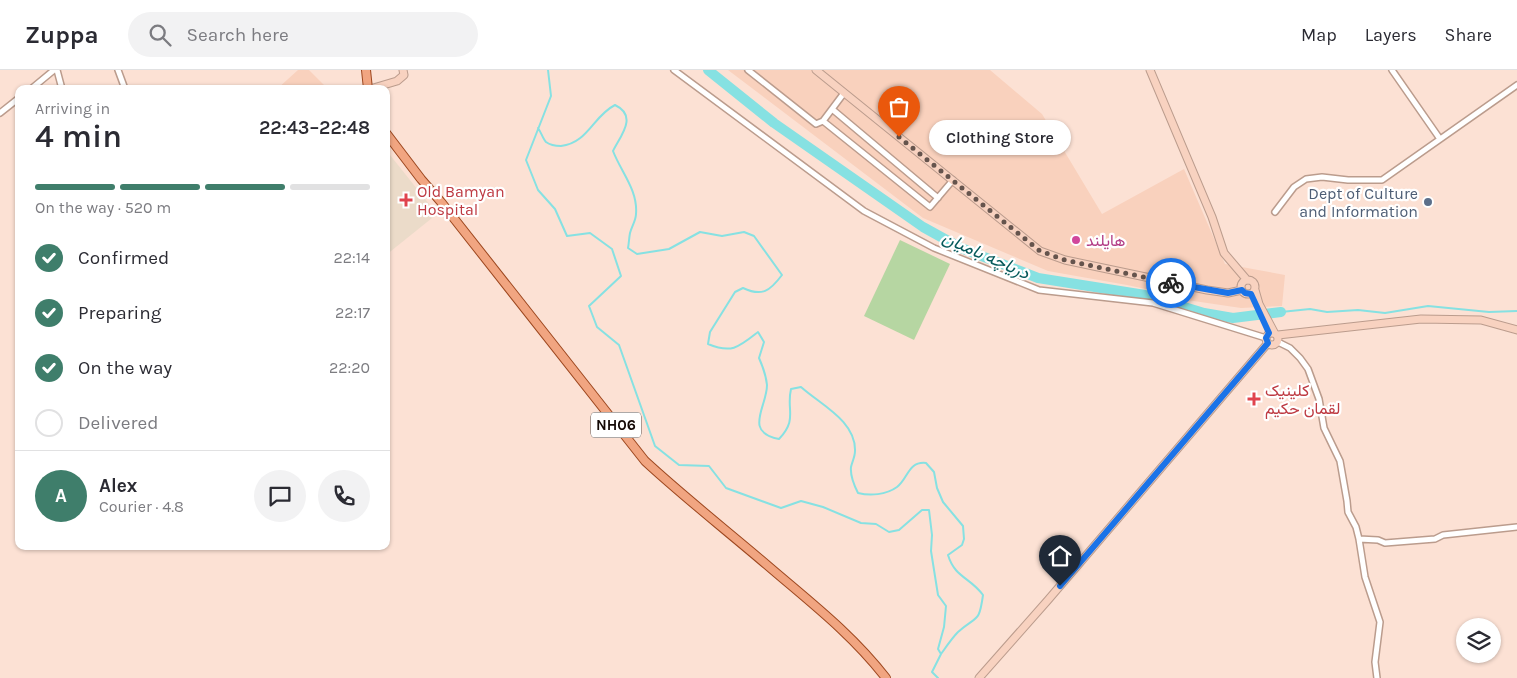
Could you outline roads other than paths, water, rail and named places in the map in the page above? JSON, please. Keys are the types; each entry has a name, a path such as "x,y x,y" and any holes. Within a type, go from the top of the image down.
{"main road":[{"path":"366,70 368,85"},
{"path":"381,85 397,80 404,75 402,70"},
{"path":"816,70 1040,251 1054,257 1207,290 1228,293 1242,290 1245,293 1253,292"},
{"path":"1150,70 1212,217 1224,253 1247,280 1254,283 1253,292 1257,304 1272,337"},
{"name":"NH06","path":"390,138 421,180 441,202 645,460 672,486 827,615 866,652 886,678"},
{"path":"1242,290 1242,284 1247,280"},
{"path":"979,678 1048,600 1272,337 1421,319 1481,320 1517,330"}],"street":[{"path":"35,85 55,70 61,85"},
{"path":"118,70 124,85"},
{"path":"674,70 864,212 934,248 1039,290 1153,303 1272,337 1290,348 1308,370 1318,399 1324,428 1340,462 1348,512 1356,527 1365,578 1380,622 1375,662 1377,678"},
{"path":"748,70 816,124 823,121 844,93"},
{"path":"1392,70 1440,139"},
{"path":"1275,212 1294,187 1306,179 1322,177 1348,180 1382,180 1517,85"},
{"path":"1,112 15,101"},
{"path":"832,109 938,198"},
{"path":"823,121 930,207 953,180"},
{"path":"1359,540 1378,540 1385,543 1435,539 1443,535 1517,527"}],"waterway":[{"path":"548,70 551,96 526,160 538,190 555,209 567,236 590,233 612,249 621,276 589,306 597,327 619,345 655,446 679,465 709,466 726,488 781,508 801,501 823,507 861,523 876,524 889,532 899,530 922,510 929,510 932,535 931,551 938,595 946,606 944,627 938,649 941,654 932,672 938,678"},
{"name":"دریاچه بامیان","path":"708,70 774,123 923,227 961,248 1038,278 1145,295 1204,313 1233,318 1281,312"},
{"path":"538,128 549,144 561,146 570,144 584,135 607,110 615,105 622,109 626,115 626,126 613,151 632,189 636,205 636,216 630,233 628,248 637,254 669,249 700,232 722,236 744,232 754,236 782,275 774,285 765,291 755,292 743,288 735,292 710,332 708,344 729,349 746,342 758,332 764,342 759,358 767,385 759,425 762,431 768,436 779,439 785,432 790,420 791,389 801,387 836,414 850,431 854,440 855,451 851,474 858,493 878,494 893,490 901,484 912,468 920,463 926,463 934,472 937,488 943,502 963,526 964,539 962,545 948,555 951,563 983,595 980,611 976,618 958,632 941,654"},
{"path":"1281,312 1310,309 1327,312 1358,310 1385,313 1428,306 1489,312 1517,311"}],"place":[{"name":"Clothing Store","path":"899,137"},
{"name":"Old Bamyan Hospital","path":"406,200"},
{"name":"Dept of Culture and Information","path":"1428,202"},
{"name":"هایلند","path":"1076,240"},
{"name":"کلینیک لقمان حکیم","path":"1254,399"}]}
